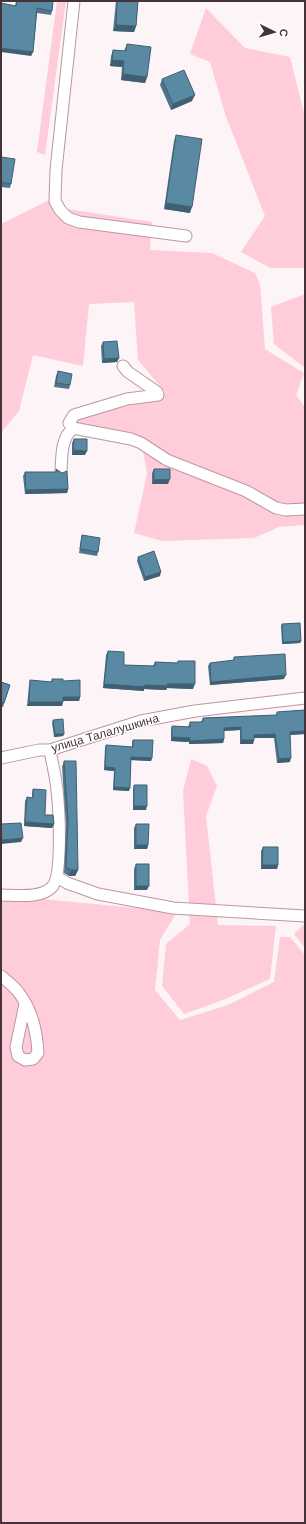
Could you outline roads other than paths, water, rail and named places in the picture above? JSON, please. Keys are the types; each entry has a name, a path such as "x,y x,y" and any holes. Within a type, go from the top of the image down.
{"street":[{"path":"74,1 56,162 55,201 60,210 68,218 79,222 186,236"},
{"path":"123,366 128,372 158,392 158,395 127,399 74,415 69,423 73,428 132,439 141,443 167,460 246,491 276,508 286,510 305,509"},
{"path":"61,470 62,448 69,432 73,428"},
{"name":"улица Талалушкина","path":"1,758 39,750 50,750 141,721 195,711 305,698"},
{"path":"1,895 42,893 52,887 57,877 59,845 57,790 50,750"},
{"path":"57,877 67,883 98,894 173,908 305,916"},
{"path":"1,976 20,993 25,1004"}]}
